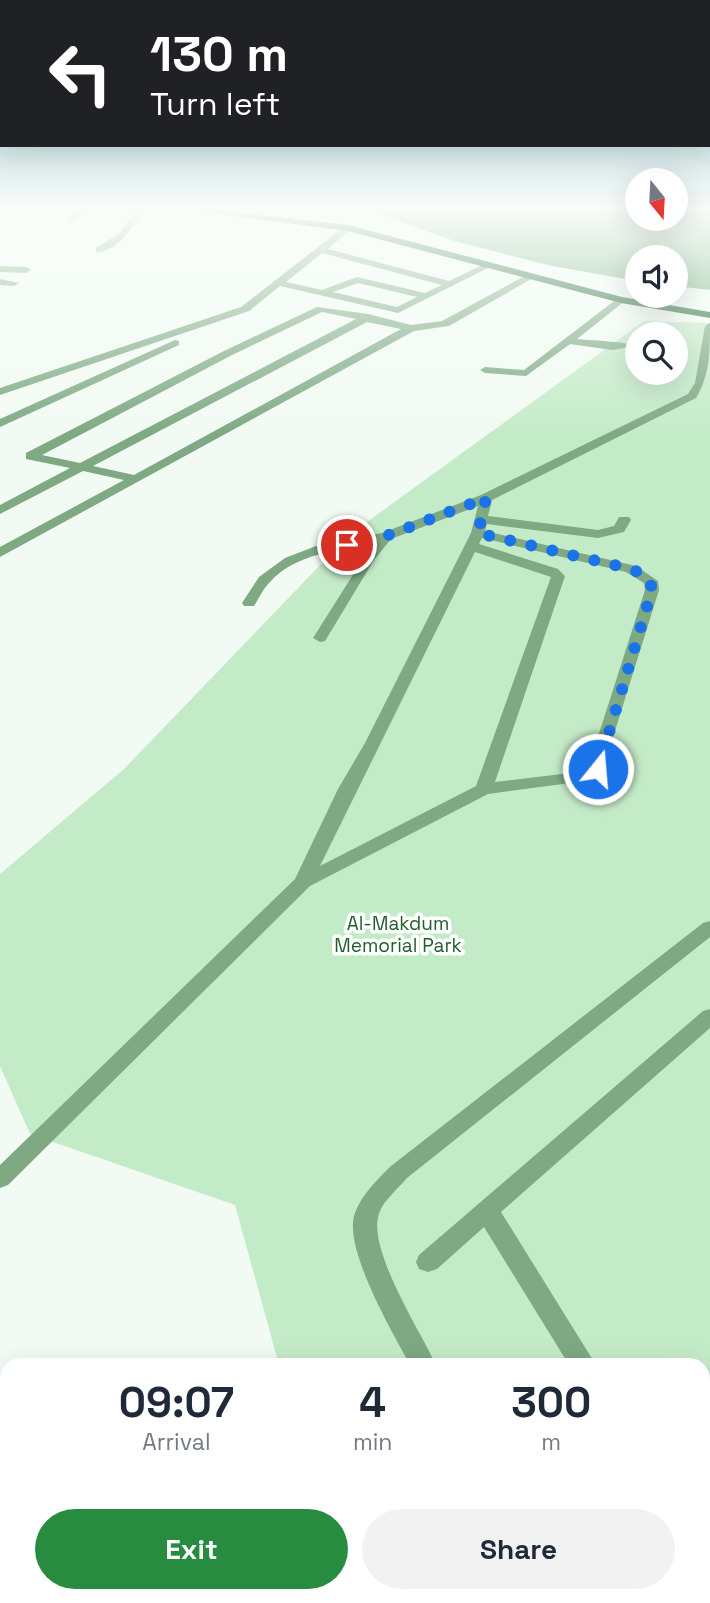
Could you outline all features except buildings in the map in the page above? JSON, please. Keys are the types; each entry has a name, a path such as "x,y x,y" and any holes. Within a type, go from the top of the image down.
{"main road":[{"path":"563,285 621,300 710,315"}],"street":[{"path":"0,392 245,309 278,285"},
{"path":"283,285 396,310 402,310 448,285"},
{"path":"323,293 344,285"},
{"path":"378,285 426,296"},
{"path":"137,479 30,456 228,353 321,309 411,328 445,324 514,285"},
{"path":"485,370 526,373 621,300"},
{"path":"0,510 368,317"},
{"path":"0,423 199,332 209,322"},
{"path":"249,603 266,578 290,562 311,553 386,536 486,498 698,391 710,326"},
{"path":"0,552 411,328"},
{"path":"569,341 612,347 625,345"},
{"path":"303,883 477,533 486,498"},
{"path":"477,533 598,534 619,529 624,520"},
{"path":"0,1179 303,883 484,789 594,775 652,590 650,581 631,569 477,533"},
{"path":"477,533 556,573"},
{"path":"320,638 368,558 386,536"},
{"path":"556,573 571,554"},
{"path":"484,789 558,576 556,573"},
{"path":"420,1358 388,1295 366,1241 365,1220 375,1198 399,1172 710,927"},
{"path":"428,1262 710,1016"},
{"path":"486,1209 579,1358"}],"green space":[{"name":"Al-Makdum Memorial Park","path":"688,322 710,323 710,1358 277,1358 235,1205 30,1134 0,1066 0,874 124,769 349,535 625,335 625,385 688,385"}],"shaded area":[{"path":"688,285 710,285 710,290 688,287"}],"route":[{"path":"347,545 386,536 486,498 478,533 631,569 644,575 650,581 652,590 598,769"}]}
